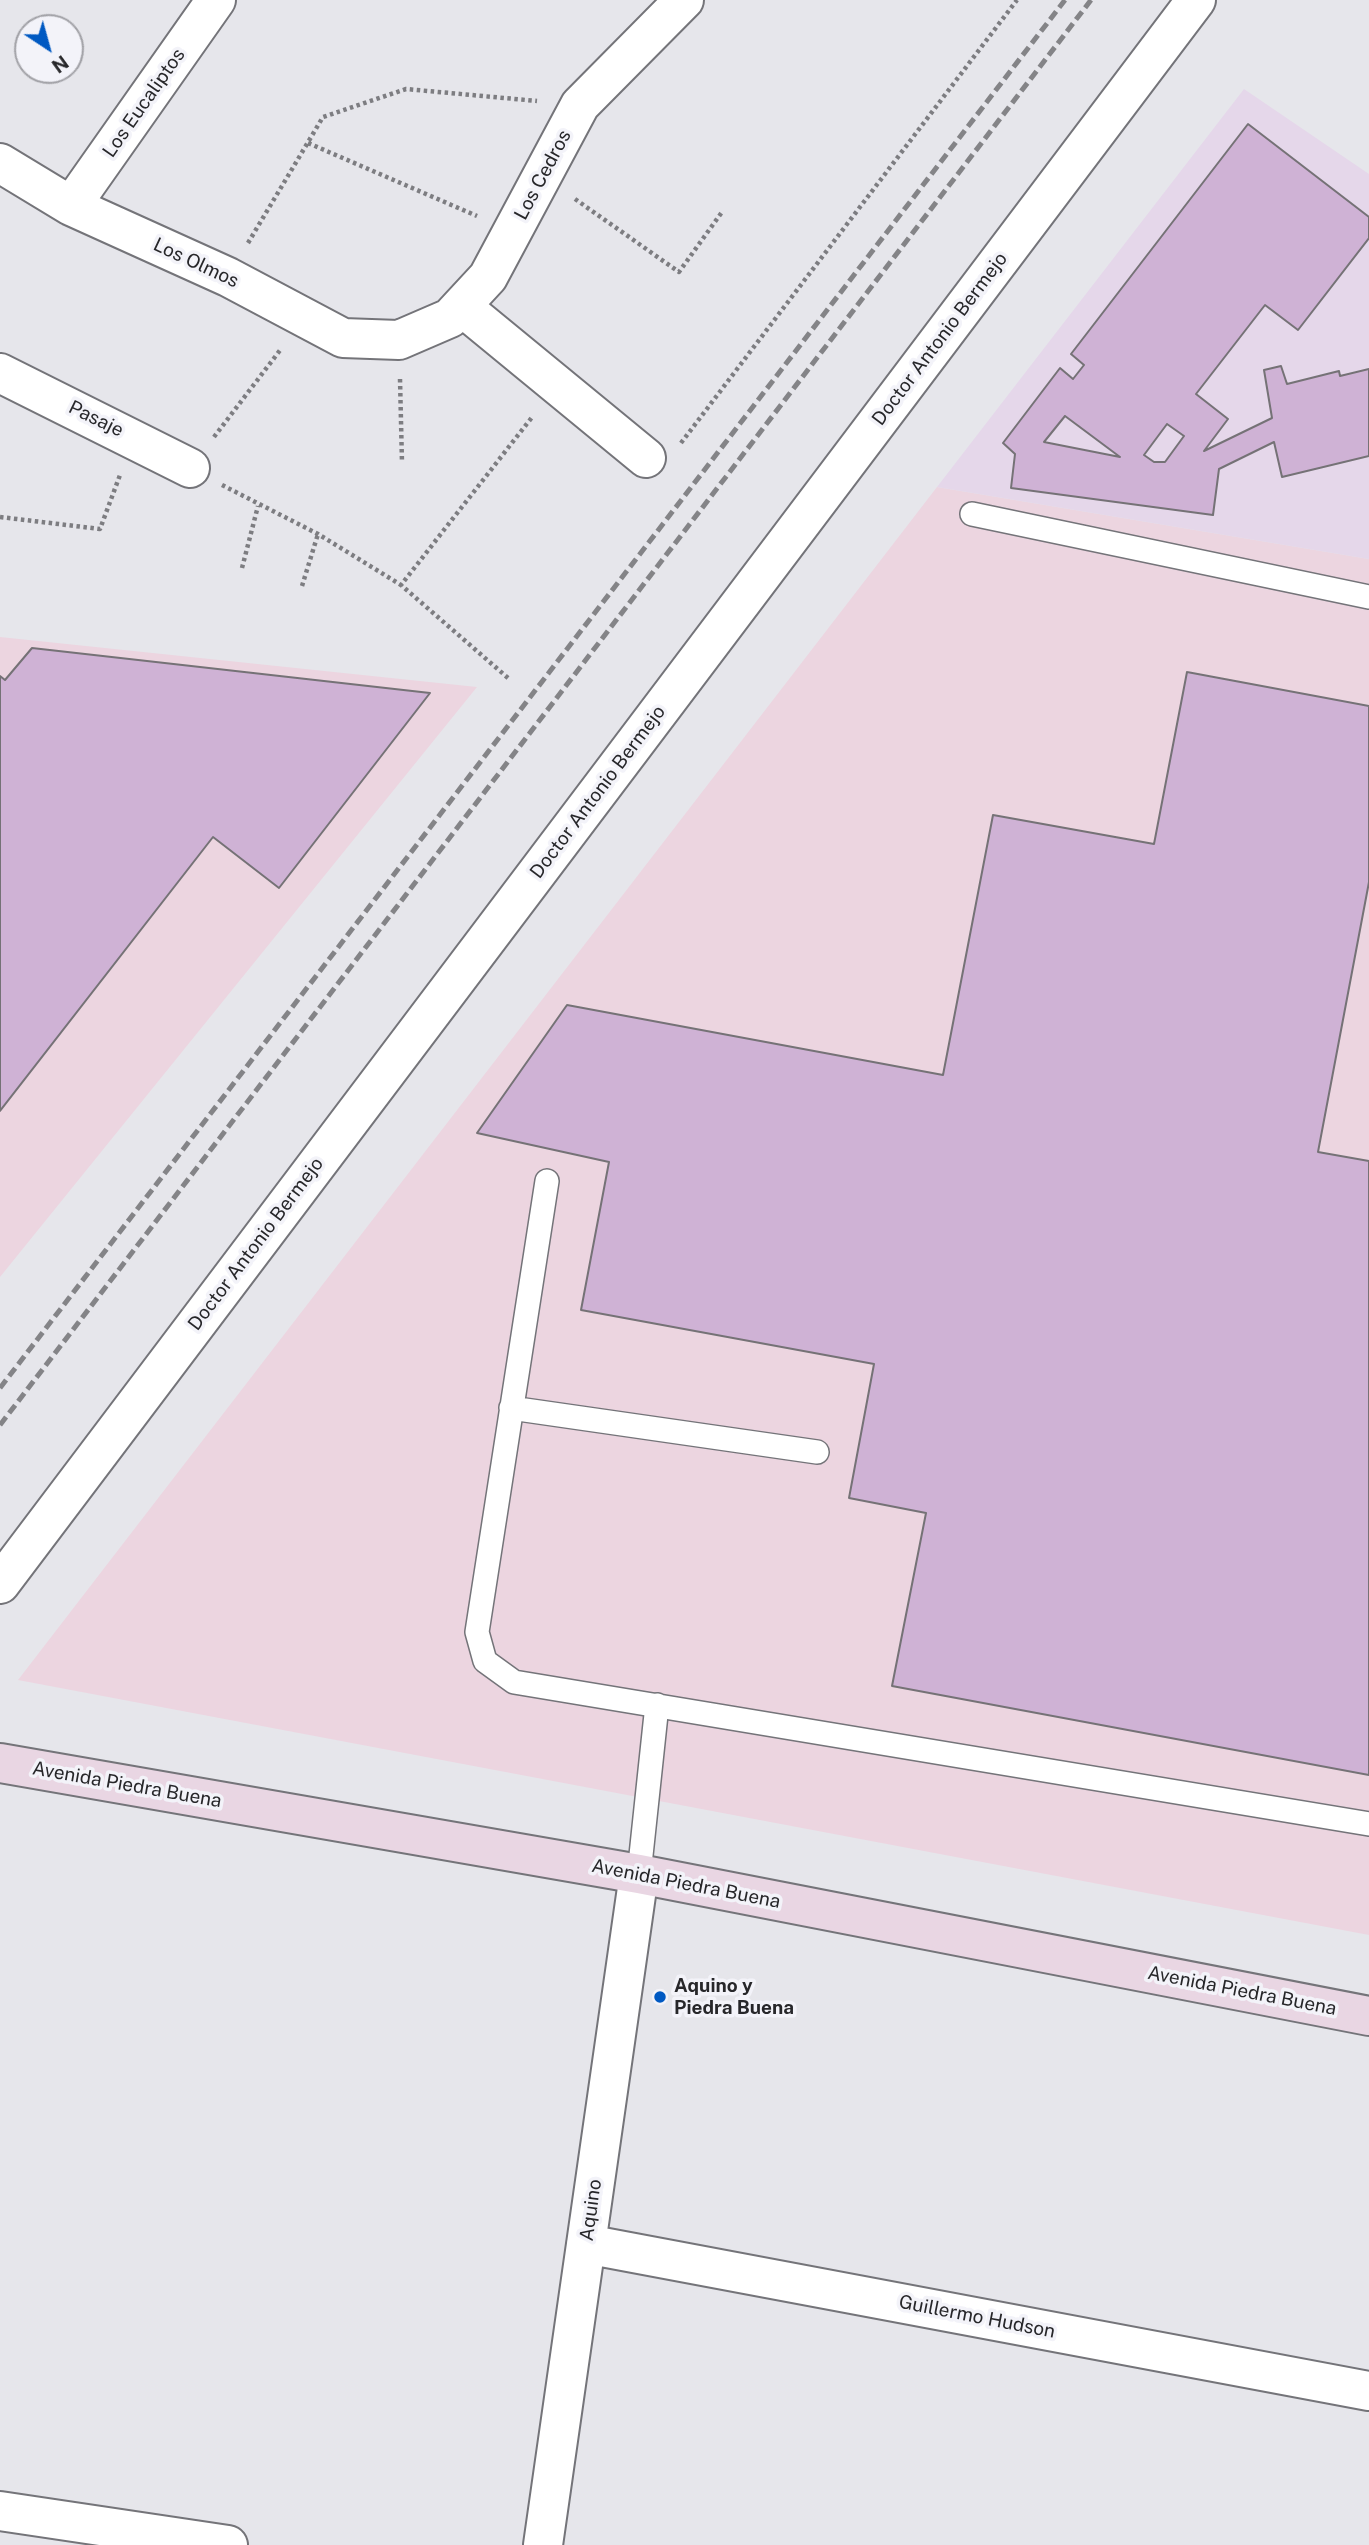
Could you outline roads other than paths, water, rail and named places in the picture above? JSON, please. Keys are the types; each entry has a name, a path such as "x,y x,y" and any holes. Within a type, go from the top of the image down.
{"main road":[{"name":"Avenida Piedra Buena","path":"0,1763 639,1874 1369,2016"}],"street":[{"name":"Los Eucaliptos","path":"71,206 216,0"},
{"name":"Los Cedros","path":"399,340 450,318 488,277 580,105 684,0"},
{"name":"Doctor Antonio Bermejo","path":"0,1584 1196,0"},
{"name":"Los Olmos","path":"0,163 71,206 228,277 343,338 399,340"},
{"path":"461,306 646,458"},
{"name":"Pasaje","path":"0,373 190,468"},
{"name":"Aquino","path":"543,2545 639,1874"},
{"name":"Guillermo Hudson","path":"586,2244 1369,2391"},
{"path":"0,2511 228,2545"}],"lane":[{"path":"972,514 1369,597"},
{"path":"547,1181 477,1632 485,1661 514,1682 1369,1824"},
{"path":"512,1408 817,1452"},
{"path":"639,1874 657,1705"}],"railway":[{"path":"0,1388 1065,0"},
{"path":"0,1425 1091,0"}],"place":[{"name":"Aquino y Piedra Buena","path":"660,1997"}]}
